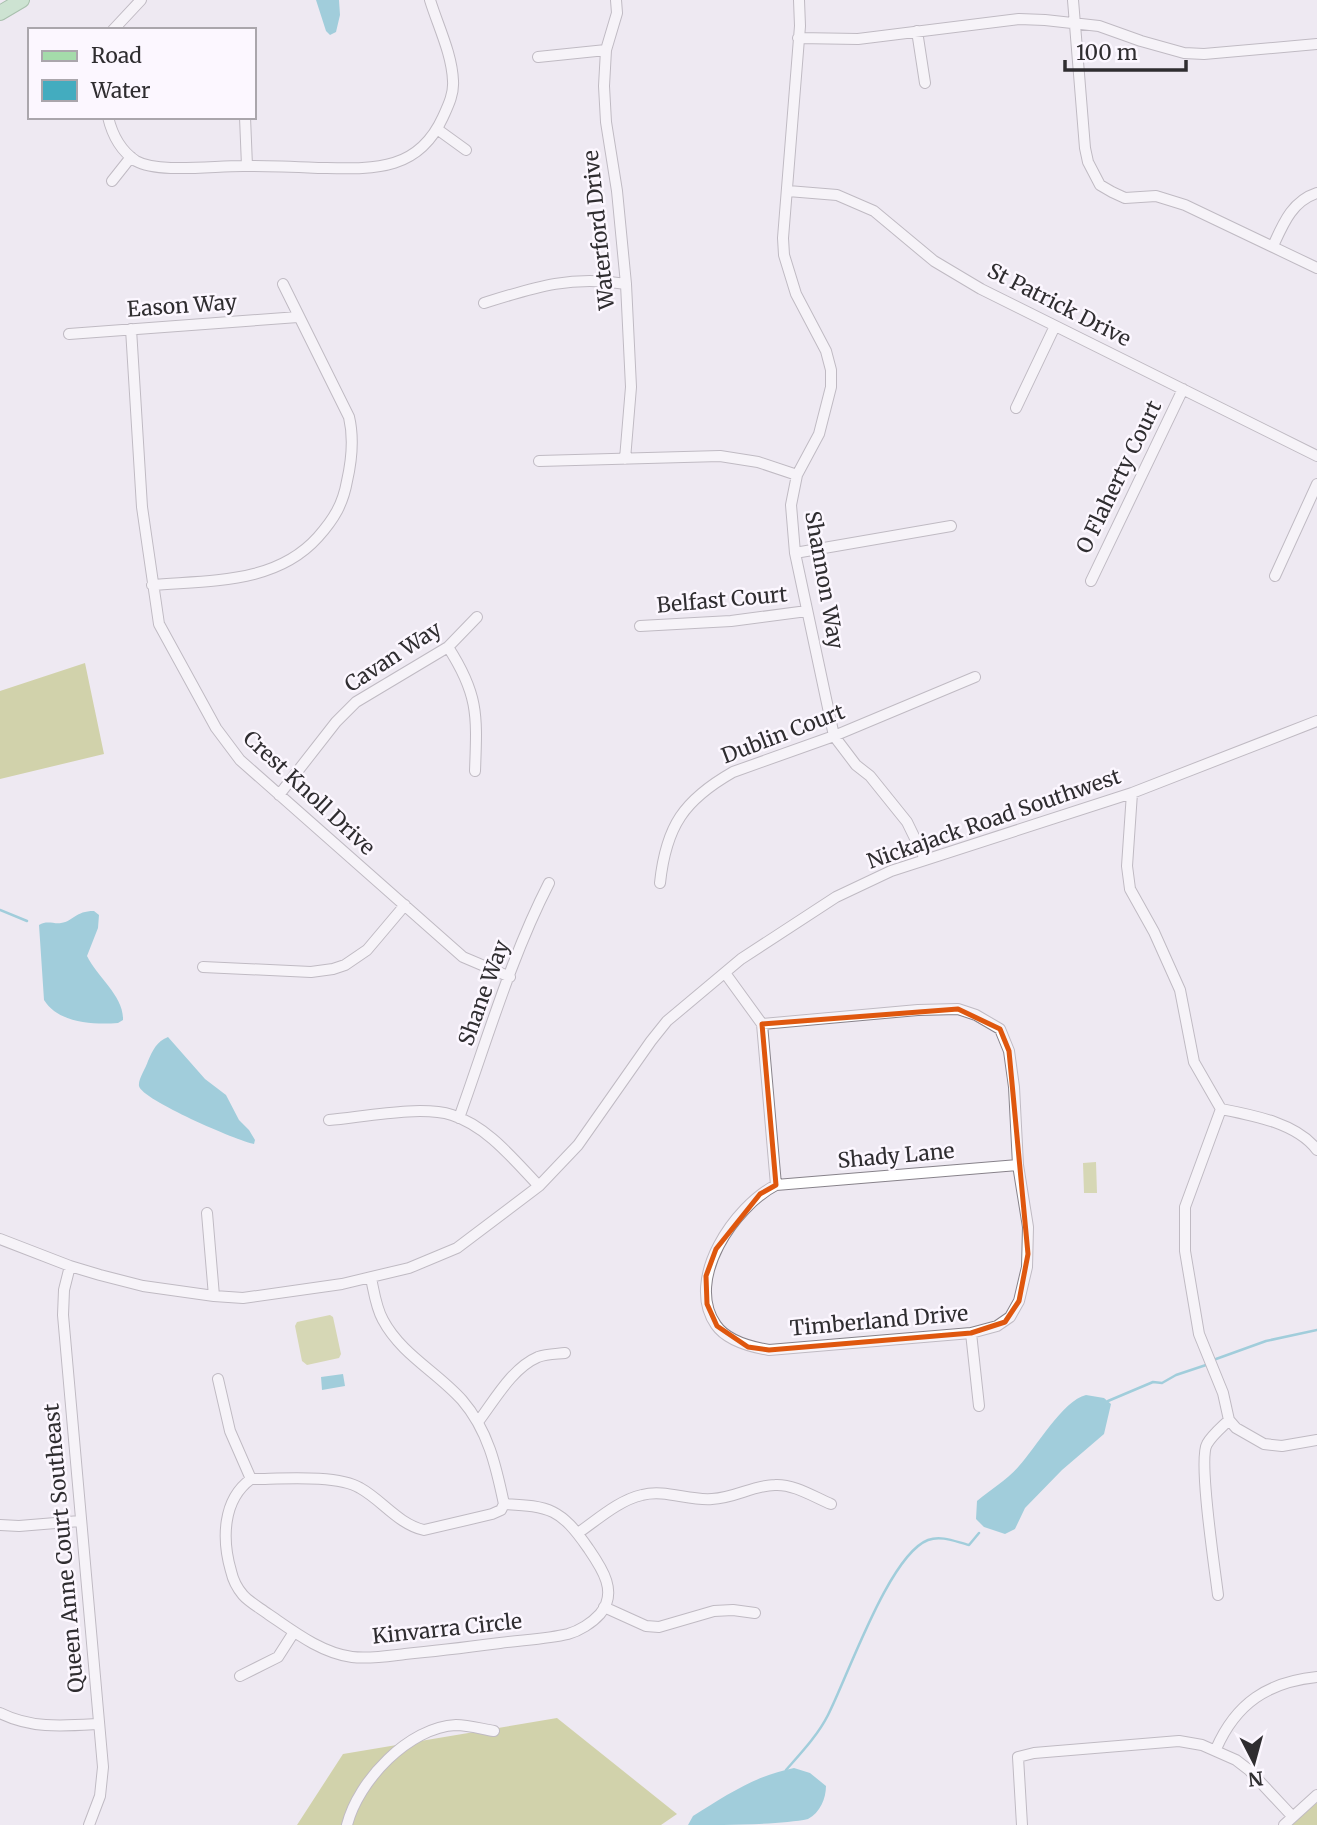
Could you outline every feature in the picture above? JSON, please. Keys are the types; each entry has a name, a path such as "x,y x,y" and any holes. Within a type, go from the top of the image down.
{"main road":[{"path":"0,13 22,0"}],"street":[{"path":"115,28 141,0"},
{"path":"109,119 114,136 124,150 137,161 156,167 379,169 423,148 437,129 450,102 453,83 451,62 430,0"},
{"name":"Waterford Drive","path":"616,0 617,13 606,50 606,122 617,191 626,284 631,387 625,459"},
{"name":"Shannon Way","path":"799,0 784,255 796,294 826,351 831,370 831,387 819,434 797,475 791,505 795,553 835,736 856,765 870,776 907,822 922,848 925,859"},
{"path":"1073,0 1085,148 1088,162 1100,185 1125,198 1156,196 1185,205 1317,268"},
{"path":"798,38 858,39 1019,19 1099,26 1141,41 1204,54 1317,44"},
{"path":"917,31 925,83"},
{"path":"538,57 606,50"},
{"path":"245,119 247,166"},
{"path":"437,129 466,150"},
{"path":"111,180 131,156"},
{"name":"St Patrick Drive","path":"788,191 837,195 874,211 934,261 981,289 1317,456"},
{"path":"1273,246 1285,220 1296,205 1317,193"},
{"path":"484,303 526,289 560,282 597,279 626,284"},
{"path":"152,585 228,579 256,574 282,565 304,552 333,520 343,501 350,468 353,433 341,398 283,284"},
{"name":"Eason Way","path":"69,334 298,317"},
{"path":"1016,408 1055,326"},
{"name":"Crest Knoll Drive","path":"131,329 142,507 159,624 216,728 240,760 463,957 510,977"},
{"name":"O Flaherty Court","path":"1091,581 1183,389"},
{"path":"539,461 720,456 758,462 797,475"},
{"path":"1275,576 1317,484"},
{"path":"795,553 951,526"},
{"name":"Belfast Court","path":"640,626 731,621 807,611"},
{"name":"Cavan Way","path":"279,795 336,722 356,702 448,648 477,617"},
{"path":"448,648 464,672 473,694 477,720 475,771"},
{"name":"Dublin Court","path":"660,883 669,840 681,814 701,793 733,772 835,736 975,677"},
{"name":"Nickajack Road Southwest","path":"0,1239 69,1266 143,1286 214,1296 243,1298 371,1278 409,1268 457,1248 539,1186 578,1145 667,1021 741,959 836,897 891,871 1132,793 1317,721"},
{"path":"1132,793 1127,866 1130,889 1154,932 1180,990 1194,1062 1221,1109"},
{"name":"Shane Way","path":"460,1118 510,977 538,904 549,883"},
{"path":"203,967 311,972 333,969 345,965 367,950 405,905"},
{"path":"725,973 762,1024 776,1185"},
{"name":"Timberland Drive","path":"762,1024 958,1009 976,1015 1000,1029 1009,1051 1014,1087 1018,1165 1028,1227 1027,1267 1024,1286 1015,1310 1005,1322 971,1333 769,1350 748,1347 717,1326 707,1304 706,1276 716,1250 735,1222 760,1194 776,1185"},
{"path":"1221,1109 1251,1114 1283,1126 1298,1133 1317,1150"},
{"path":"1221,1109 1185,1207 1185,1251 1197,1325 1223,1393 1229,1420 1236,1428 1264,1444 1282,1446 1317,1440"},
{"path":"329,1120 419,1111 438,1112 460,1118 498,1144 539,1186"},
{"name":"Shady Lane","path":"776,1185 1018,1165"},
{"path":"207,1213 214,1296"},
{"name":"Queen Anne Court Southeast","path":"69,1266 63,1315 103,1777 89,1825"},
{"path":"218,1379 230,1431 251,1479 327,1480 359,1487 397,1517 415,1528 424,1530 501,1510 504,1504 494,1455 478,1422 462,1400 403,1347 383,1320 371,1278"},
{"path":"971,1333 979,1406"},
{"path":"478,1422 528,1363 545,1355 565,1353"},
{"path":"1218,1595 1204,1468 1206,1445 1229,1420"},
{"name":"Kinvarra Circle","path":"251,1479 244,1484 228,1509 226,1521 230,1570 234,1583 244,1597 294,1632 335,1653 352,1657 374,1657 570,1633 587,1625 604,1607"},
{"path":"578,1533 630,1499 654,1493 710,1500 736,1496 776,1484 831,1504"},
{"path":"504,1504 538,1505 562,1517 578,1533 603,1569 608,1597 604,1607 646,1626 659,1627 714,1611 755,1613"},
{"path":"0,1525 80,1521"},
{"path":"240,1676 278,1657 294,1632"},
{"path":"1216,1749 1224,1731 1238,1712 1256,1697 1278,1685 1317,1677"},
{"path":"0,1713 40,1726 99,1724"},
{"path":"347,1825 375,1771 412,1740 435,1729 457,1725 494,1731"},
{"path":"1022,1825 1018,1757 1034,1753 1179,1741 1216,1749 1236,1760 1249,1770 1292,1816"},
{"path":"1284,1825 1317,1795"}],"highlighted area":[{"path":"958,1009 1000,1029 1009,1051 1028,1254 1019,1301 1005,1322 971,1333 769,1350 748,1347 717,1326 707,1304 706,1276 716,1249 760,1194 776,1185 762,1024"}],"green space":[{"path":"85,663 104,754 0,779 0,691"},
{"path":"1096,1162 1097,1193 1084,1193 1083,1163"},
{"path":"330,1315 333,1317 341,1354 339,1358 307,1365 302,1361 295,1326 297,1322"},
{"path":"557,1718 677,1814 661,1825 297,1825 343,1754"},
{"path":"1317,1803 1317,1825 1283,1825 1303,1809"}],"water":[{"path":"316,0 339,0 340,15 336,32 330,35 326,31"},
{"path":"94,911 99,915 98,928 87,956 119,1003 123,1020 118,1023 88,1023 67,1018 50,1008 44,1000 39,925 65,922"},
{"path":"168,1037 205,1079 226,1095 239,1120 255,1140 254,1144 172,1110 156,1101 139,1086 153,1050"},
{"path":"343,1374 345,1386 322,1390 321,1377"},
{"path":"1086,1395 1104,1398 1111,1404 1104,1434 1062,1470 1025,1508 1015,1529 1005,1534 984,1527 976,1519 977,1501 1014,1471 1068,1406"},
{"path":"794,1768 810,1773 826,1786 822,1805 808,1819 767,1824 688,1825 693,1816 741,1787"}],"waterway":[{"path":"0,910 27,921"},
{"path":"1216,1359 1266,1341 1317,1330"},
{"path":"1108,1401 1153,1382 1162,1383 1176,1375 1206,1365"},
{"path":"786,1770 824,1722 884,1592 913,1550 928,1540 938,1538 969,1545 979,1533"}]}
